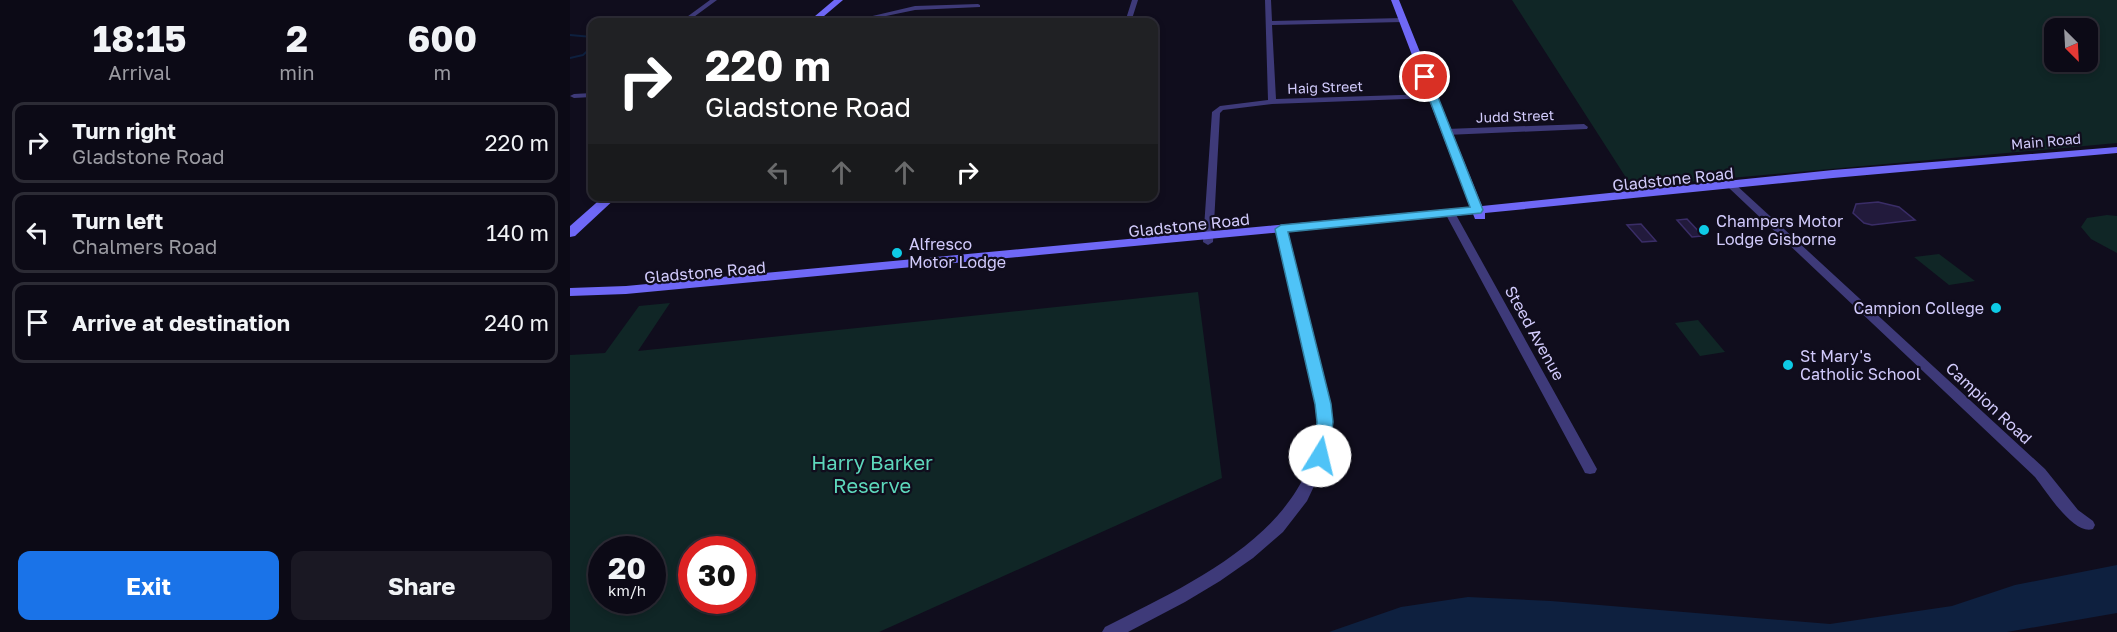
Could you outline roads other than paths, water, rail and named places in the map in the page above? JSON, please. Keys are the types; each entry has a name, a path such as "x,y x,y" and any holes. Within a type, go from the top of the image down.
{"main road":[{"path":"817,18 838,0"},
{"path":"1395,0 1478,213"},
{"name":"Main Road","path":"1977,163 2117,150"},
{"name":"Gladstone Road","path":"570,300 611,299 1977,163"},
{"path":"570,232 606,201"},
{"name":"Gladstone Road","path":"570,292 626,290 1208,239"}],"street":[{"path":"689,18 714,0"},
{"path":"1129,18 1135,0"},
{"path":"1268,0 1272,102"},
{"path":"869,18 915,8 978,6"},
{"path":"1268,23 1403,20"},
{"path":"574,96 588,95"},
{"name":"Haig Street","path":"1208,239 1216,112 1220,108 1272,102 1432,96"},
{"name":"Judd Street","path":"1446,132 1584,127"},
{"name":"Campion Road","path":"1735,188 2040,473 2073,514 2086,525"},
{"name":"Steed Avenue","path":"1452,215 1590,469"},
{"path":"1111,632 1198,588 1237,564 1270,535 1296,505 1311,480 1320,456 1325,422 1319,380 1282,232"}],"water":[{"path":"2117,565 2117,613 2007,632 1329,632 1401,607 1468,597 1551,601 1830,624 1952,606 2015,585"}],"waterway":[{"path":"570,35 588,37"},
{"path":"570,58 583,55 588,51"}],"place":[{"name":"Champers Motor Lodge Gisborne","path":"1704,230"},
{"name":"Alfresco Motor Lodge","path":"897,253"},
{"name":"Campion College","path":"1996,308"},
{"name":"St Mary's Catholic School","path":"1788,365"}],"park label":[{"name":"Harry Barker Reserve","path":"872,474"}]}
